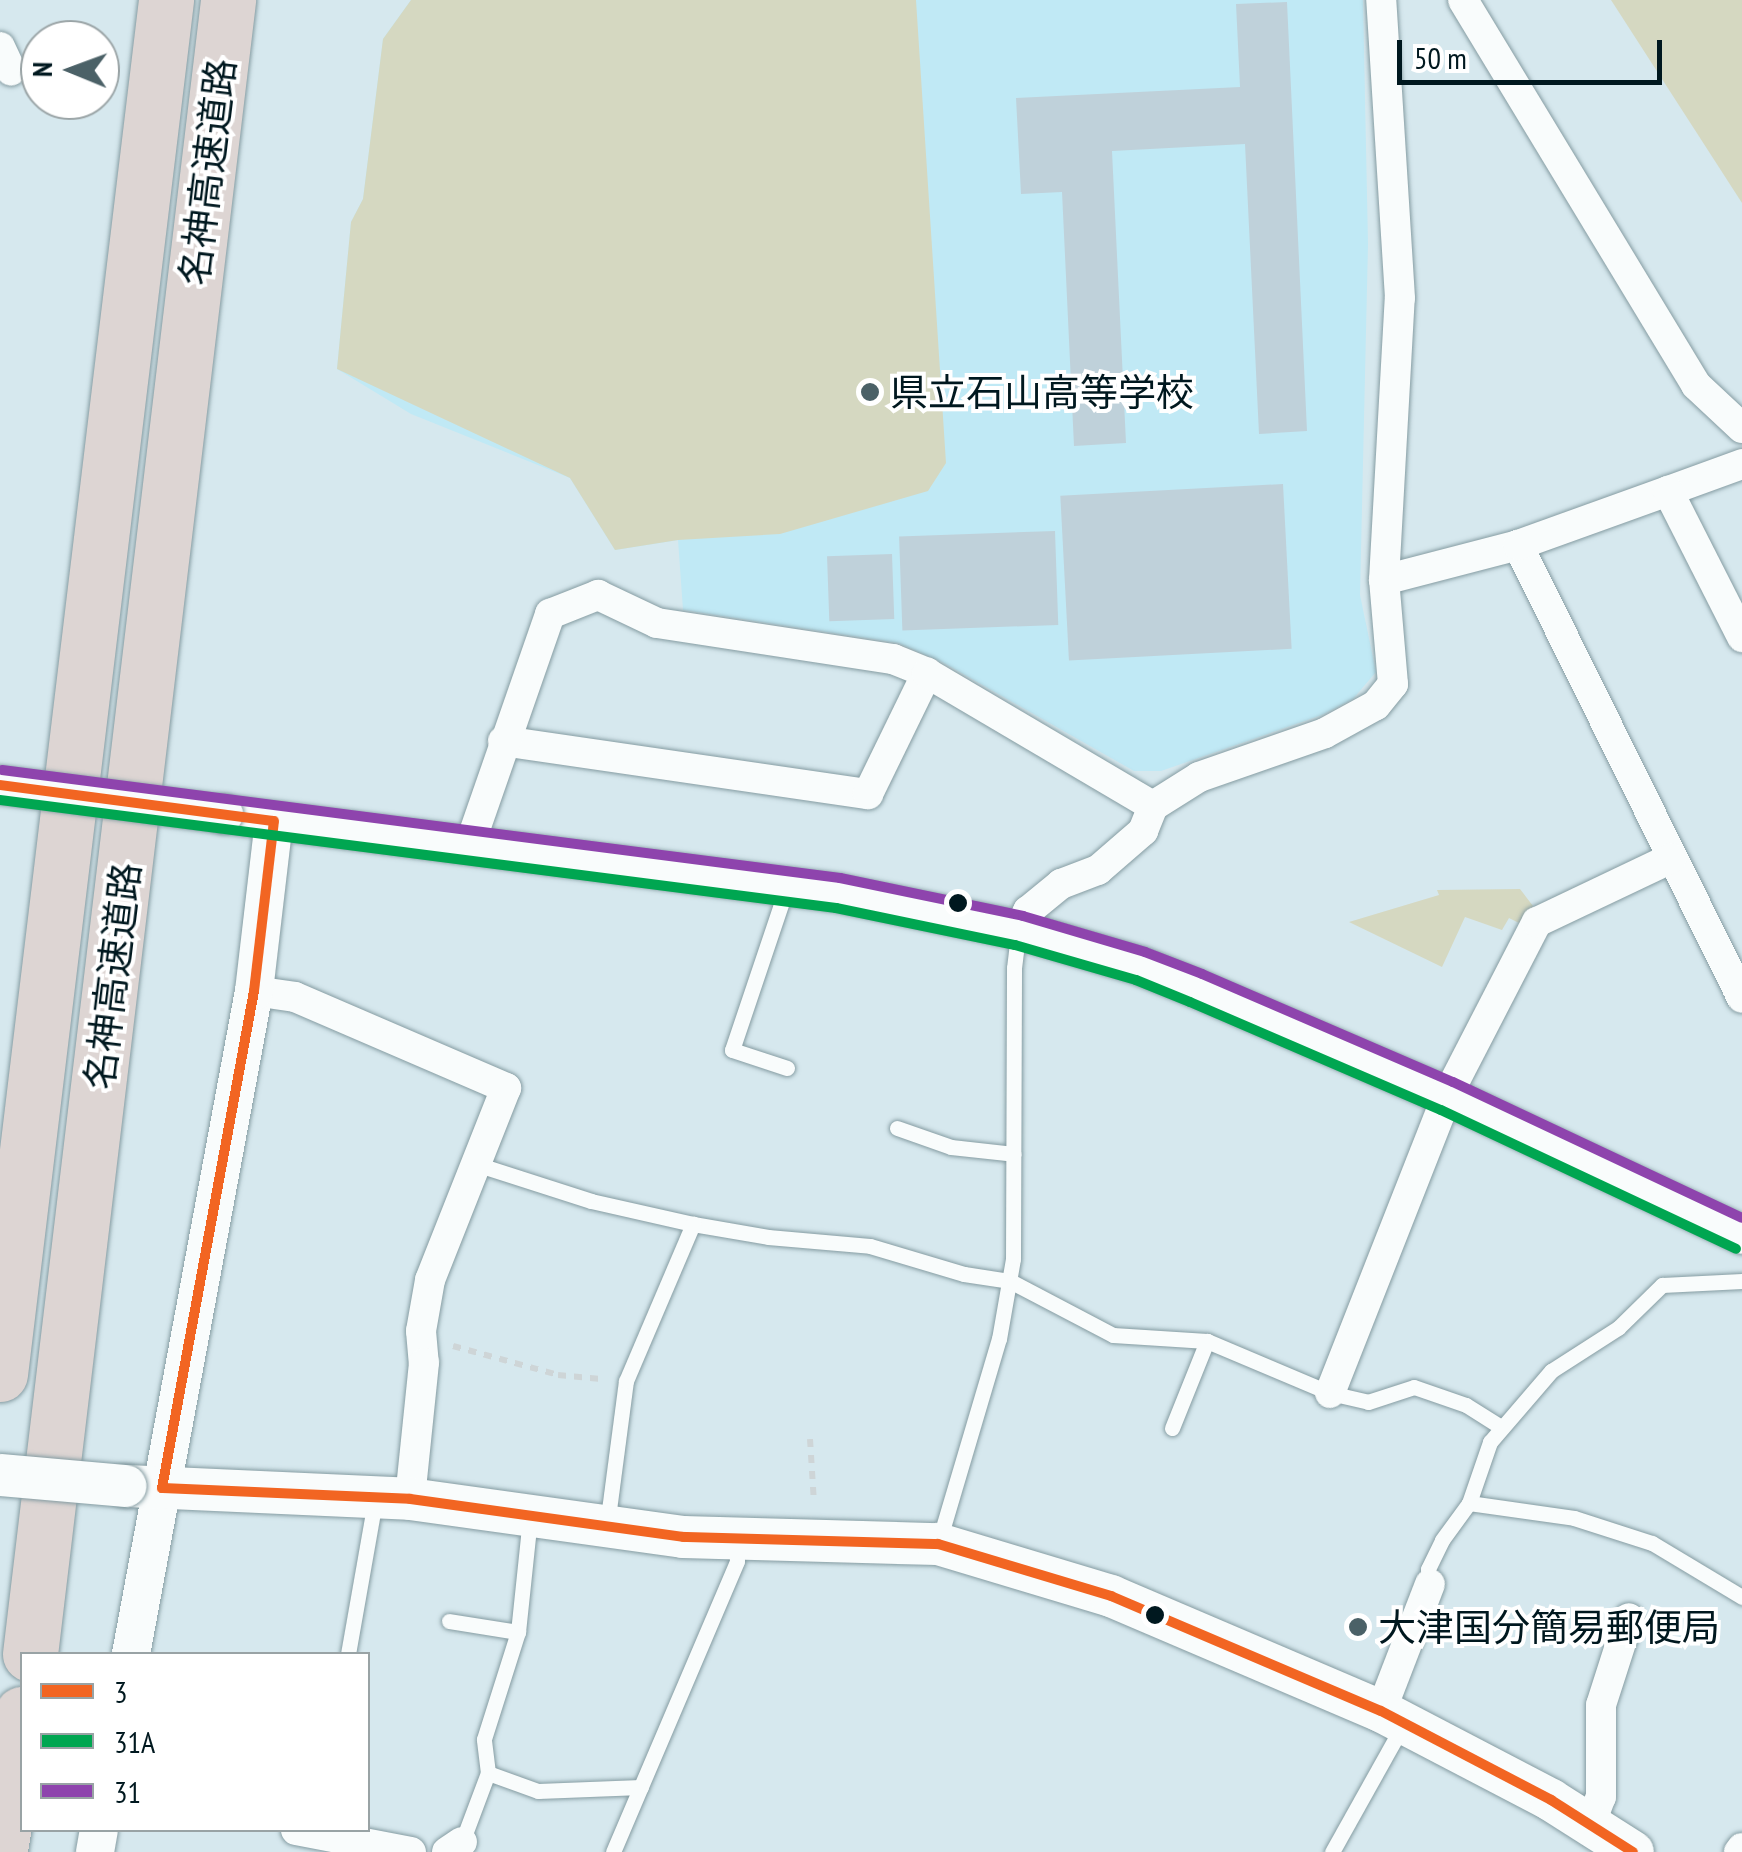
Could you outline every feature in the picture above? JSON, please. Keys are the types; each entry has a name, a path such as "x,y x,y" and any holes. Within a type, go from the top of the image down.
{"highway":[{"name":"名神高速道路","path":"0,1374 166,0"},
{"name":"名神高速道路","path":"30,1652 228,0"},
{"path":"0,1850 20,1726"}],"main road":[{"path":"0,1475 144,1487 393,1498 682,1537 938,1544 1110,1596 1393,1717 1633,1852"}],"street":[{"path":"1018,930 1028,911 1061,884 1098,870 1143,831 1153,806 1199,777 1324,733 1376,705 1392,684 1384,580 1400,298 1381,0"},
{"path":"1463,0 1696,385 1742,428"},
{"path":"1384,580 1518,545 1742,464"},
{"path":"1668,491 1742,637"},
{"path":"1518,545 1742,998"},
{"path":"470,844 550,614 598,595 657,623 893,660 926,673 1153,806"},
{"path":"503,741 868,794 926,673"},
{"path":"0,785 788,887 1018,930 1141,966 1446,1096 1742,1236"},
{"path":"131,1652 144,1487 254,991 274,821"},
{"path":"1330,1393 1446,1096 1537,922 1672,858"},
{"path":"254,991 295,997 506,1088 430,1280 422,1342 424,1363 393,1498"},
{"path":"1393,1717 1430,1584"},
{"path":"1590,1825 1601,1797 1601,1705 1629,1618"},
{"path":"316,1837 411,1852"}],"lane":[{"path":"787,1068 732,1050 788,887"},
{"path":"938,1544 999,1339 1010,1280 1018,930"},
{"path":"897,1128 951,1147 1014,1154"},
{"path":"476,1164 591,1201 693,1224 768,1237 870,1246 964,1274 1010,1280 1113,1335 1208,1341 1330,1393 1368,1402 1414,1387 1466,1405 1501,1427"},
{"path":"607,1527 626,1382 693,1224"},
{"path":"1430,1584 1428,1569 1442,1540 1470,1503 1473,1480 1501,1427 1550,1371 1618,1328 1662,1285 1742,1282"},
{"path":"1172,1428 1208,1341"},
{"path":"349,1652 393,1498"},
{"path":"1470,1503 1574,1518 1652,1543 1742,1597"},
{"path":"455,1847 488,1773 484,1740 518,1632 530,1517"},
{"path":"613,1852 737,1561 736,1538"},
{"path":"449,1620 518,1632"},
{"path":"1332,1852 1393,1717"},
{"path":"488,1773 538,1791 641,1787"}],"path":[{"path":"422,1342 438,1341 558,1375 626,1382"},
{"path":"810,1439 817,1538"}],"shaded area":[{"name":"県立石山高等学校","path":"411,0 1363,0 1368,244 1360,595 1376,672 1353,699 1322,715 1161,771 1134,771 942,662 898,643 683,610 678,540 615,550 570,478 411,414 337,369 351,222 363,199 383,39"}],"green space":[{"path":"411,0 916,0 946,463 928,491 780,534 678,540 615,550 570,478 337,369 351,222 363,199 383,39"},
{"path":"1611,0 1742,0 1742,203"},
{"path":"1520,889 1533,906 1521,924 1509,918 1502,930 1465,917 1442,967 1349,922 1439,895 1437,890"}],"building":[{"name":"県立石山高等学校","path":"1287,2 1307,431 1259,434 1245,144 1112,151 1126,443 1074,446 1062,192 1021,194 1016,98 1240,87 1236,4"},
{"path":"1283,484 1292,649 1069,660 1060,496"},
{"path":"1055,531 1058,625 902,630 899,536"},
{"path":"892,554 894,619 829,621 827,556"}],"transit line":[{"name":"31","path":"2,770 840,878 1023,916 1145,952 1202,974 1453,1082 1742,1218"},
{"name":"3","path":"0,785 274,821"},
{"name":"31A","path":"0,800 836,908 1015,945 1136,980 1190,1002 1441,1110 1736,1249"},
{"name":"3","path":"162,1488 254,991 274,821"},
{"name":"3","path":"162,1488 410,1499 683,1537 938,1544 1111,1596 1381,1711 1551,1800 1633,1852"}],"place":[{"name":"県立石山高等学校","path":"870,392"},
{"name":"大津国分簡易郵便局","path":"1358,1627"}]}
